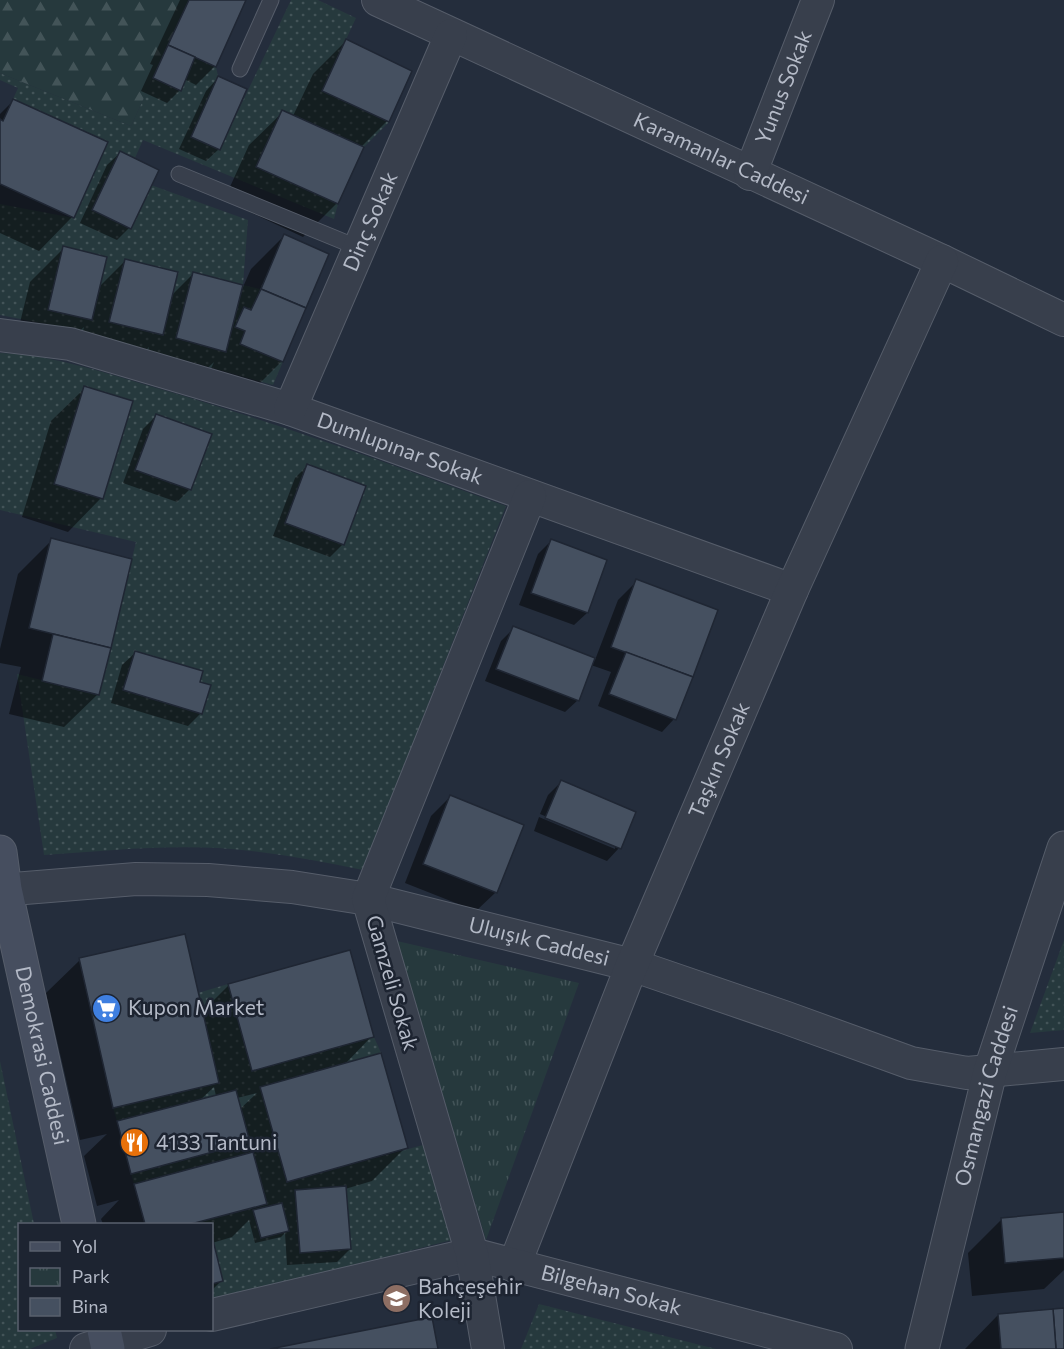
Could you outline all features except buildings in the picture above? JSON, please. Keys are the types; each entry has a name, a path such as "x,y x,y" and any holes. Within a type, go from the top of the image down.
{"main road":[{"name":"Demokrasi Caddesi","path":"0,852 3,890 79,1223"}],"street":[{"name":"Karamanlar Caddesi","path":"378,0 942,261 1064,320"},
{"name":"Yunus Sokak","path":"750,174 818,0"},
{"name":"Dinç Sokak","path":"290,409 451,35"},
{"name":"Taşkın Sokak","path":"514,1266 632,965 792,590 942,261"},
{"name":"Dumlupınar Sokak","path":"0,335 70,345 290,409 792,590"},
{"name":"Gamzeli Sokak","path":"488,1349 472,1254 368,899 530,496"},
{"name":"Osmangazi Caddesi","path":"922,1349 990,1072 1064,848"},
{"name":"Uluışık Caddesi","path":"3,890 136,879 208,880 292,887 368,899 632,965 752,1005 911,1063 967,1073 1064,1064"},
{"name":"Bilgehan Sokak","path":"213,1315 472,1254 836,1349"},
{"path":"101,1342 142,1331"}],"lane":[{"path":"240,69 271,0"},
{"path":"179,174 359,248"}],"green space":[{"path":"0,0 189,0 131,126 0,73"},
{"path":"291,0 318,0 356,18 322,91 389,122 364,147 283,110 257,166 338,204 334,219 143,140 135,158 120,151 92,210 131,228 151,185 248,220 243,285 260,289 284,234 329,254 273,385 77,330 0,315 0,204 74,218 108,142 13,99 18,88 0,80 0,73 131,126 153,78 181,91 195,57 216,67 218,76 191,136 220,149"},
{"path":"0,353 41,357 81,366 204,402 334,444 506,506 363,870 291,856 218,848 153,848 44,855 17,674 99,694 136,542 0,510"},
{"path":"1064,940 1064,1030 1030,1033"},
{"path":"397,941 579,983 486,1240"},
{"path":"228,984 252,1071 374,1037 381,1053 260,1087 287,1182 423,1145 452,1240 213,1301 213,1223 195,1223 267,1204 253,1152 134,1184 131,1174 250,1142 236,1090 117,1121 113,1108 219,1083 198,993"},
{"path":"0,1061 34,1223 18,1223 18,1331 55,1331 57,1338 30,1349 0,1349"},
{"path":"539,1304 716,1349 521,1349"}],"place":[{"name":"Kupon Market","path":"107,1008"},
{"name":"4133 Tantuni","path":"135,1143"},
{"name":"Bahçeşehir Koleji","path":"397,1299"}]}
